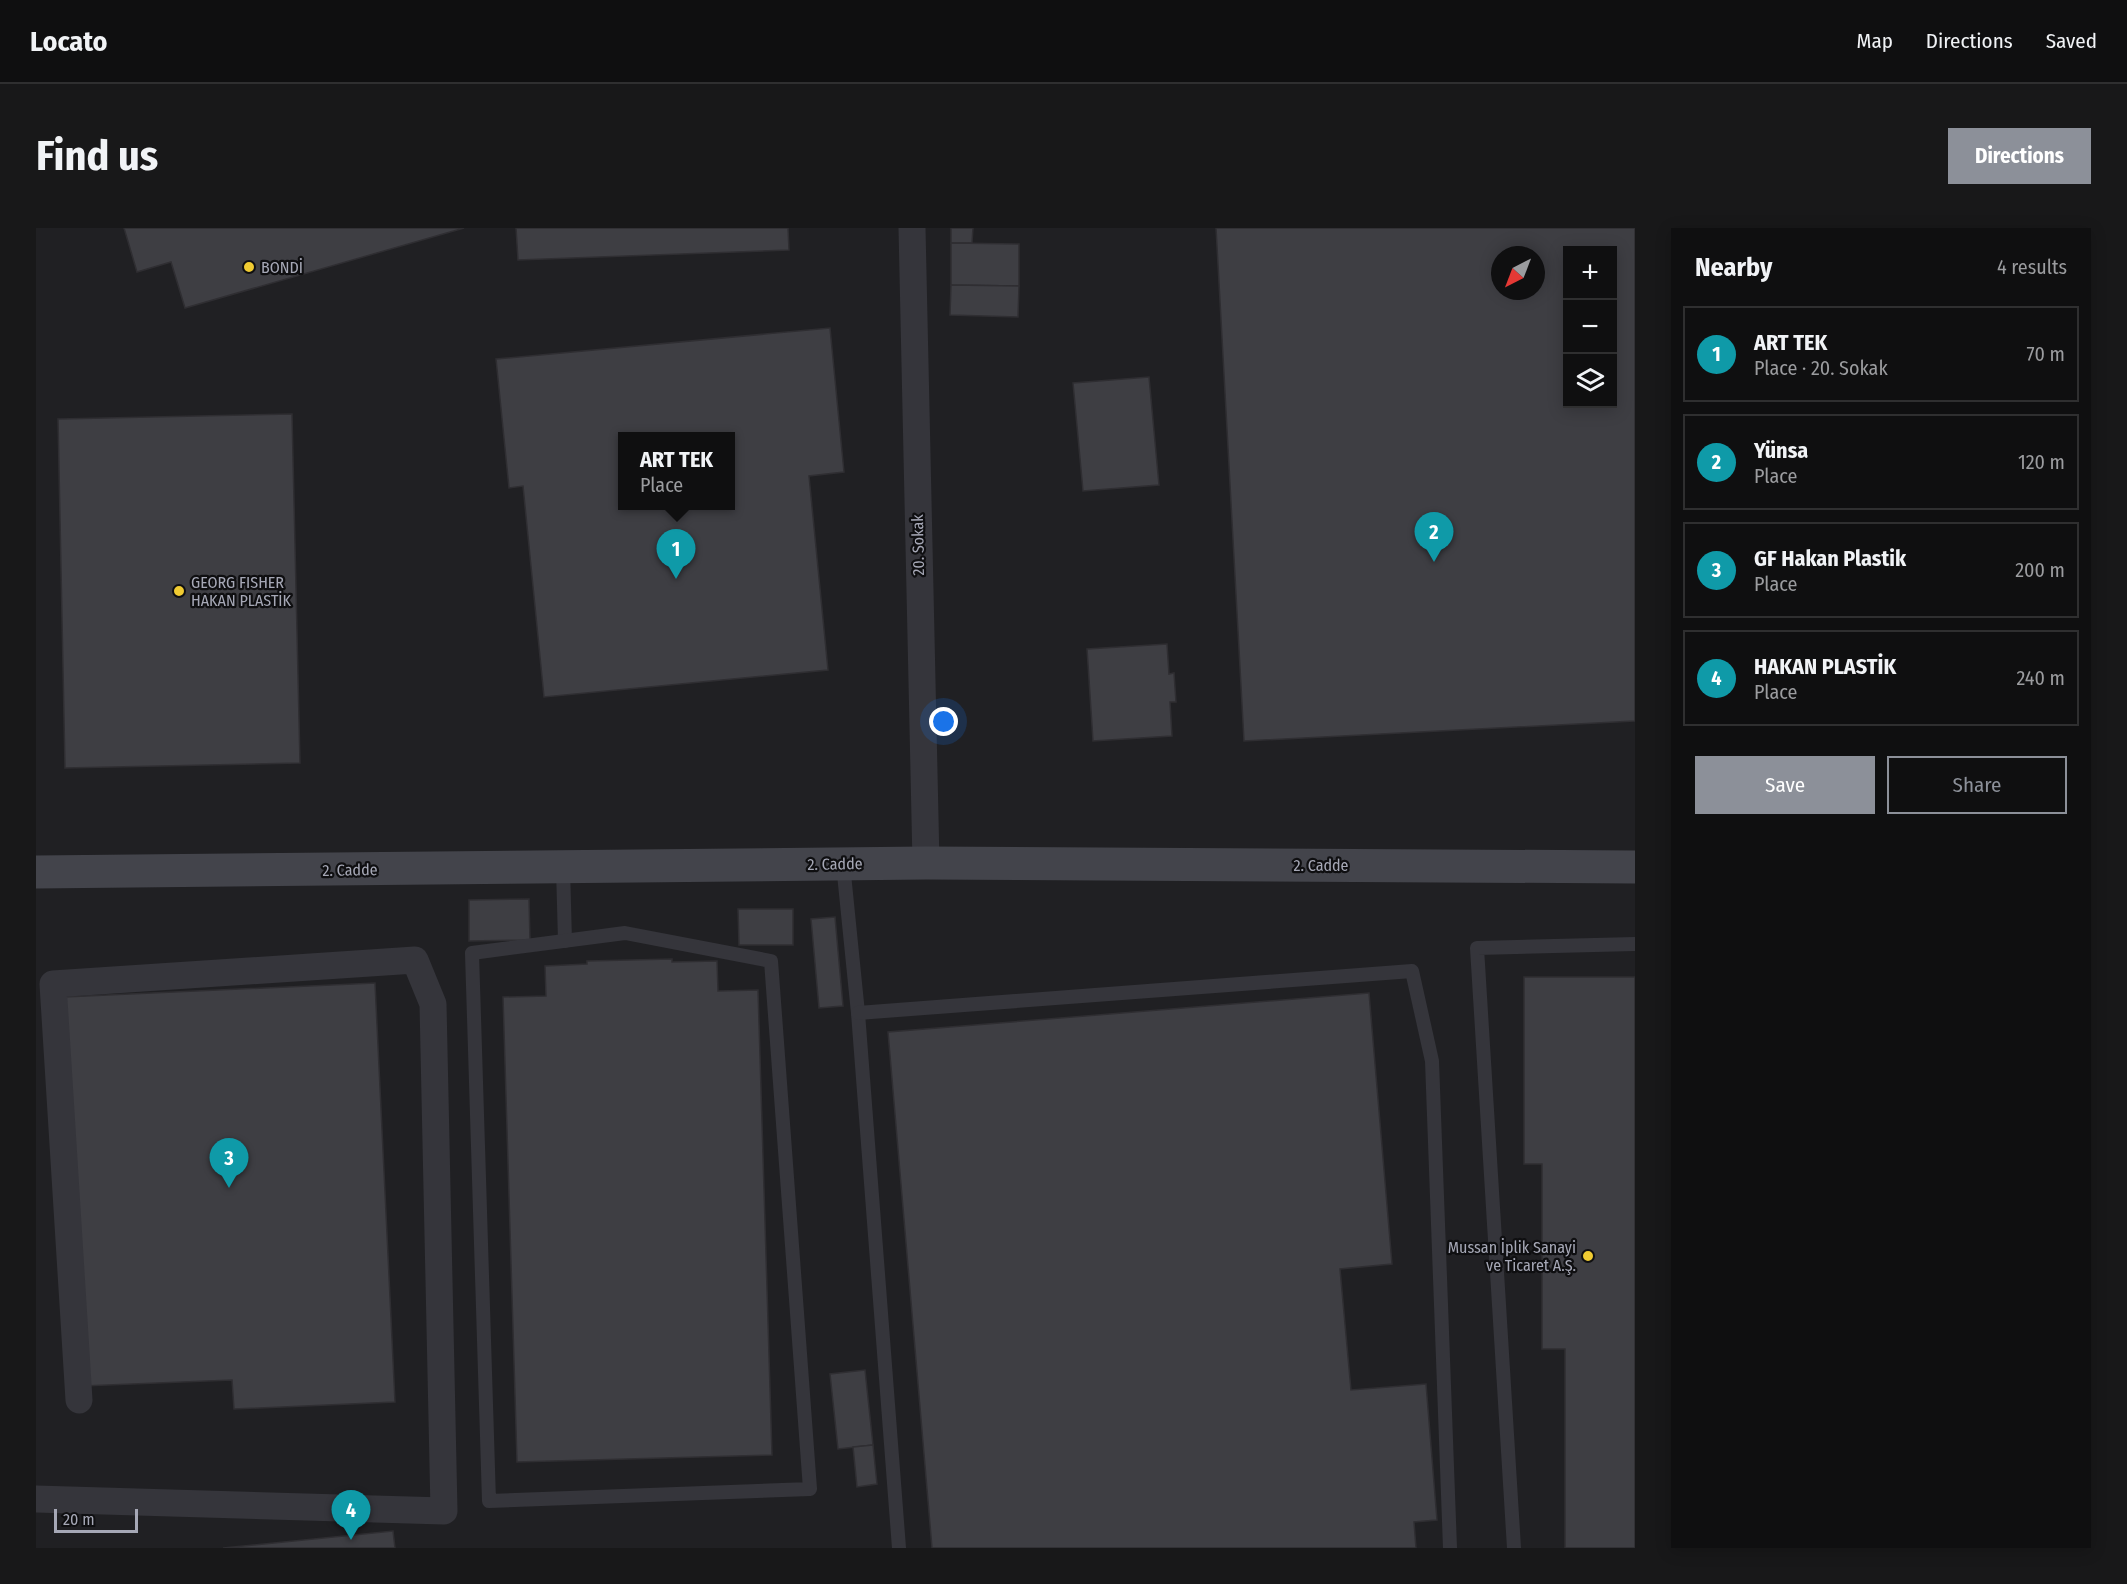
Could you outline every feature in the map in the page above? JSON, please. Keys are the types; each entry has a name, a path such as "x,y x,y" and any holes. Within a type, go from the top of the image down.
{"street":[{"name":"20. Sokak","path":"912,228 926,863"},
{"name":"2. Cadde","path":"36,872 926,863 1635,867"},
{"path":"36,1499 444,1511 433,1004 415,960 53,984 79,1400"}],"lane":[{"path":"843,864 858,1013 899,1548"},
{"path":"563,868 565,941"},
{"path":"625,933 771,961 810,1489 489,1501 472,953 565,941 625,933"},
{"path":"1514,1548 1477,948 1635,944"},
{"path":"858,1013 1412,971 1432,1061 1450,1548"}],"shaded area":[{"path":"36,228 1635,228 1635,1548 36,1548"}],"building":[{"name":"BONDİ","path":"124,228 464,228 185,308 171,262 137,272"},
{"path":"516,228 788,228 789,250 518,260"},
{"path":"951,228 973,228 972,243 951,243"},
{"path":"1216,228 1635,228 1635,721 1244,741"},
{"path":"951,243 1019,244 1019,286 951,285"},
{"path":"951,285 1019,286 1018,317 950,315"},
{"path":"830,328 844,472 809,476 828,670 544,697 523,486 509,488 496,359"},
{"path":"1149,377 1159,485 1083,491 1073,383"},
{"name":"GEORG FISHER HAKAN PLASTİK","path":"292,414 300,763 65,768 58,419"},
{"path":"1167,644 1169,674 1174,673 1176,702 1170,702 1172,736 1093,741 1087,649"},
{"path":"529,899 530,940 469,941 469,900"},
{"path":"738,909 793,909 793,945 739,945"},
{"path":"835,917 843,1006 819,1008 811,919"},
{"path":"672,959 672,962 717,961 718,991 758,990 772,1455 517,1462 503,997 546,996 545,966 587,964 587,961"},
{"name":"Mussan İplik Sanayi ve Ticaret A.Ş.","path":"1524,977 1635,977 1635,1548 1565,1548 1565,1349 1542,1349 1542,1164 1524,1164"},
{"path":"375,983 395,1402 234,1409 232,1380 83,1386 64,997"},
{"path":"1369,993 1392,1264 1340,1269 1351,1390 1426,1384 1437,1520 1414,1522 1416,1548 932,1548 888,1032"},
{"path":"865,1370 873,1445 838,1449 830,1374"},
{"path":"873,1445 877,1484 857,1487 853,1447"},
{"path":"393,1531 395,1548 223,1548"}],"place":[{"name":"BONDİ","path":"249,267"},
{"name":"Yünsa","path":"1434,562"},
{"name":"ART TEK","path":"676,579"},
{"name":"GEORG FISHER HAKAN PLASTİK","path":"179,591"},
{"name":"GF Hakan Plastik","path":"229,1188"},
{"name":"Mussan İplik Sanayi ve Ticaret A.Ş.","path":"1588,1256"},
{"name":"HAKAN PLASTİK","path":"351,1540"}]}
